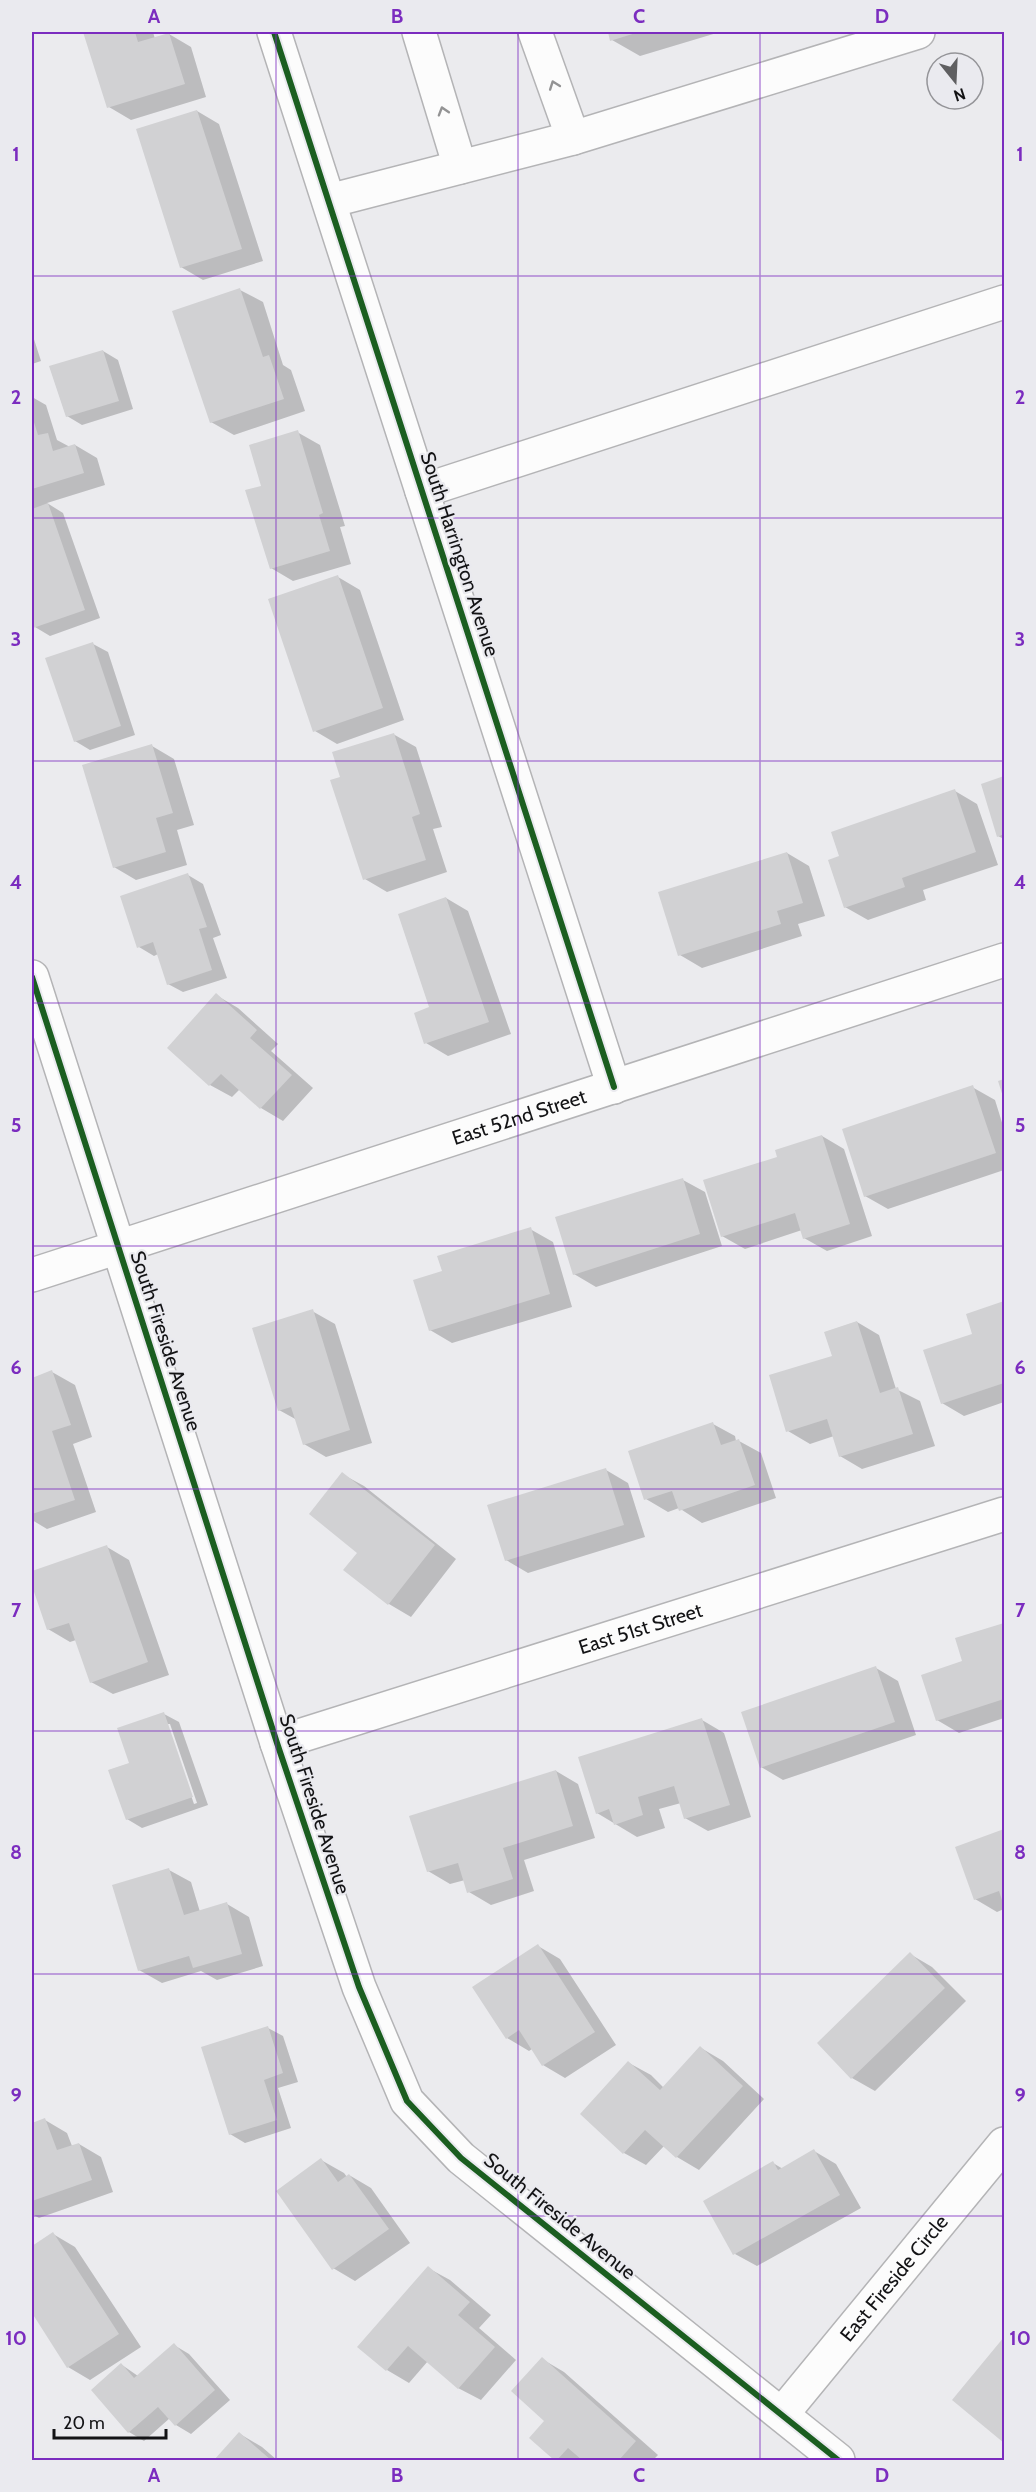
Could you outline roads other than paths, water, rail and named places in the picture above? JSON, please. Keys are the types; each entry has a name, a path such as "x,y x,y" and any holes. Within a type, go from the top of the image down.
{"street":[{"name":"South Harrington Avenue","path":"274,32 614,1087"},
{"path":"419,32 460,167"},
{"path":"535,32 573,138"},
{"path":"329,201 573,138 918,32"},
{"path":"422,490 537,455 1005,302"},
{"name":"East 52nd Street","path":"32,1275 1005,960"},
{"name":"South Fireside Avenue","path":"32,977 277,1743 359,1987 407,2101 461,2158 838,2460"},
{"name":"East 51st Street","path":"277,1743 1005,1514"},
{"name":"East Fireside Circle","path":"782,2414 1005,2144"}]}
